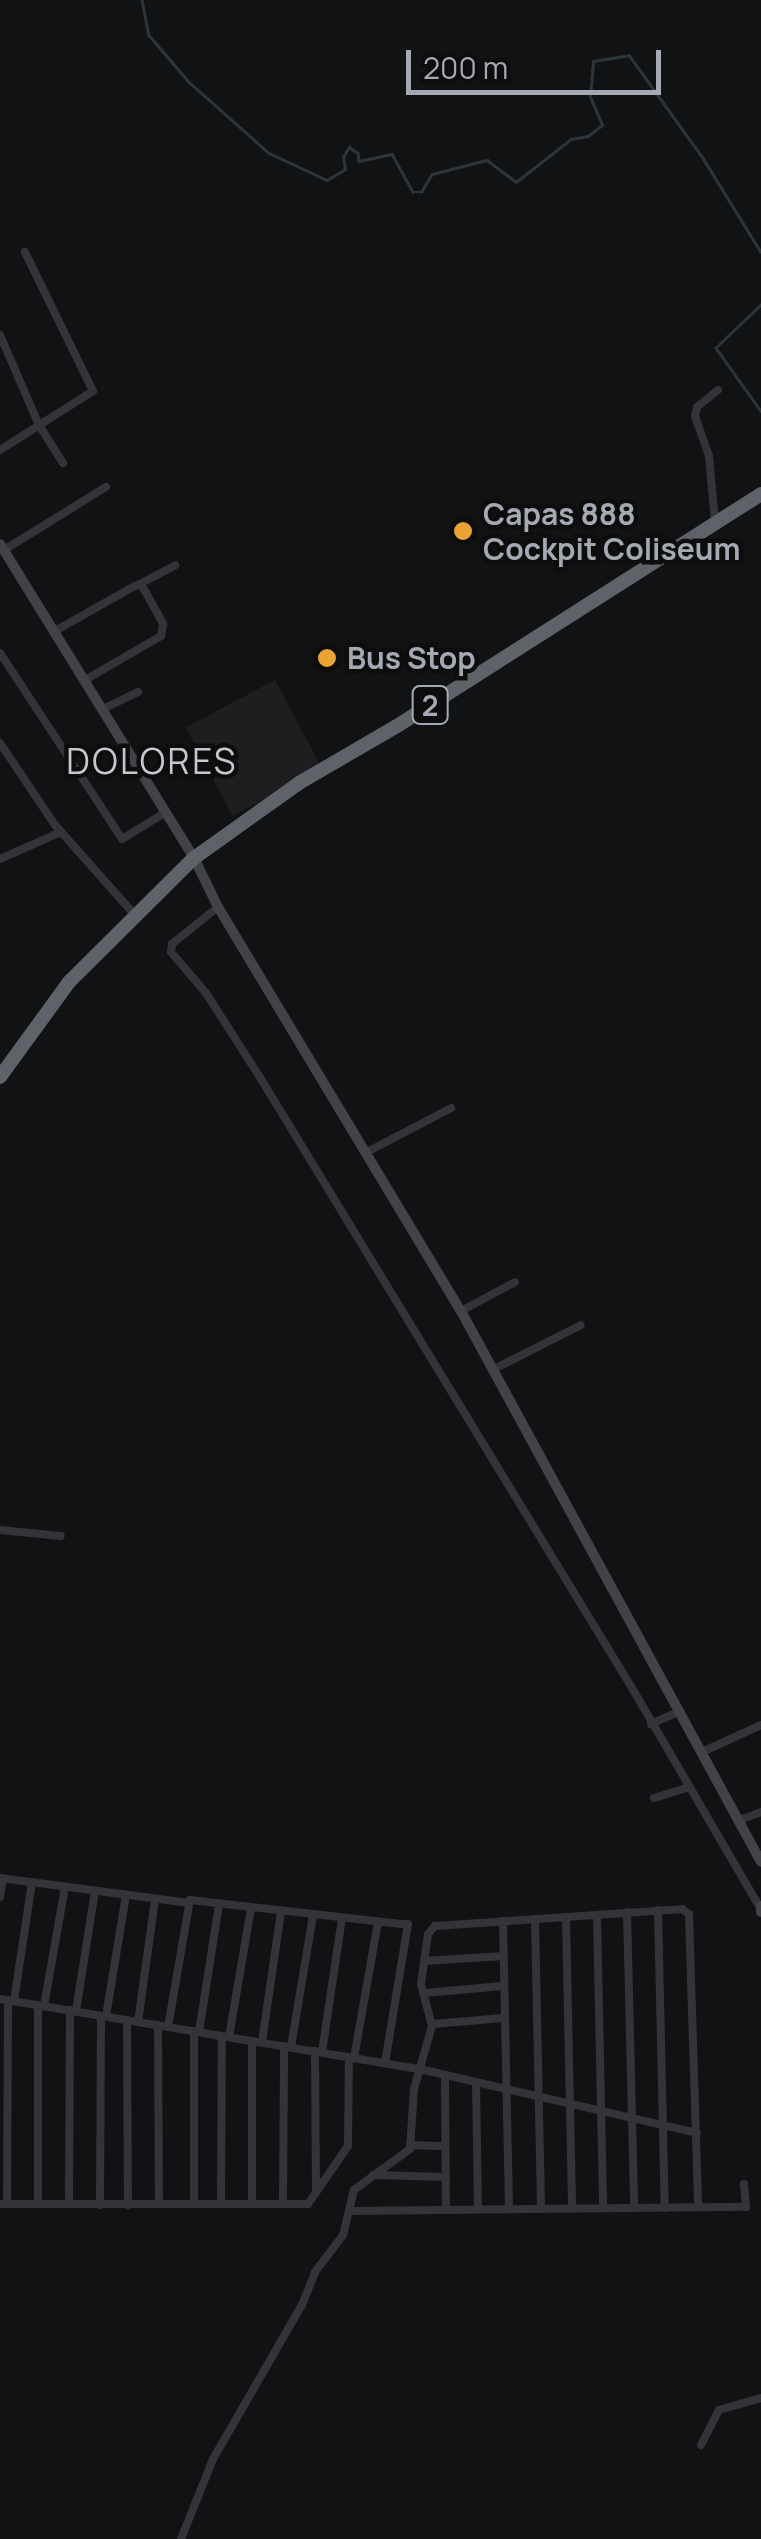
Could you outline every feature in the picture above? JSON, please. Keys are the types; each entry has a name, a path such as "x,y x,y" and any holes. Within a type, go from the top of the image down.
{"highway":[{"name":"2","path":"0,1077 68,982 194,858 298,784 397,726 761,494"}],"street":[{"path":"0,450 93,391 24,252"},
{"path":"0,335 39,425 63,463"},
{"path":"715,523 709,456 695,416 697,406 718,390"},
{"path":"106,487 2,547 194,858 218,907 460,1310 761,1862"},
{"path":"55,630 175,565"},
{"path":"85,680 164,631 140,584"},
{"path":"0,653 122,838 166,812"},
{"path":"103,709 138,692"},
{"path":"0,743 61,832 134,914"},
{"path":"0,859 61,832"},
{"path":"218,907 172,944 171,952 206,993 261,1079 761,1908"},
{"path":"367,1152 451,1108"},
{"path":"460,1310 515,1282"},
{"path":"494,1369 581,1325"},
{"path":"0,1530 61,1536"},
{"path":"651,1724 680,1712"},
{"path":"702,1752 761,1725"},
{"path":"654,1798 689,1787"},
{"path":"740,1820 761,1812"},
{"path":"0,1896 2,1878 189,1903 409,1922 386,2063"},
{"path":"32,1882 7,2000 4,2204 308,2204 348,2146 352,2057 378,1922"},
{"path":"38,2204 41,2006 65,1887"},
{"path":"69,2204 73,2011 95,1890"},
{"path":"100,2205 104,2016 126,1895"},
{"path":"138,2022 156,1899"},
{"path":"159,2204 163,2026 189,1903"},
{"path":"194,2204 196,2031 220,1904"},
{"path":"221,2204 225,2036 251,1908"},
{"path":"182,2539 213,2459 302,2306 315,2272 342,2235 358,2184 407,2153 414,2089 432,2024 424,1993 424,1960 428,1934 435,1926 658,1910 682,1909 690,1914 698,2207"},
{"path":"658,1910 665,2208"},
{"path":"252,2204 257,2041 281,1912"},
{"path":"627,1912 634,2208"},
{"path":"597,1914 603,2208"},
{"path":"284,2204 288,2047 313,1916"},
{"path":"566,1917 572,2208"},
{"path":"316,2194 318,2052 342,1918"},
{"path":"535,1919 541,2209"},
{"path":"503,1921 509,2209"},
{"path":"424,1960 504,1956"},
{"path":"424,1993 504,1986"},
{"path":"7,2000 420,2069 697,2134"},
{"path":"432,2024 504,2018"},
{"path":"127,2020 128,2205"},
{"path":"445,2075 446,2210"},
{"path":"476,2082 478,2209"},
{"path":"410,2145 446,2146"},
{"path":"374,2175 446,2177"},
{"path":"349,2210 746,2207 744,2184"},
{"path":"702,2445 718,2410 761,2398"}],"shaded area":[{"path":"275,680 322,768 233,816 186,727"}],"waterway":[{"path":"142,0 149,35 189,82 269,153 327,180 345,169 343,157 349,147 358,153 359,161 392,154 413,192 421,192 432,174 487,160 516,182 571,139 588,136 602,125 590,97 593,61 629,55 703,158 761,252"},
{"path":"761,305 716,348 761,411"}],"place":[{"name":"Capas 888 Cockpit Coliseum","path":"463,531"},
{"name":"Bus Stop","path":"327,658"}],"district":[{"name":"DOLORES","path":"152,761"}]}
